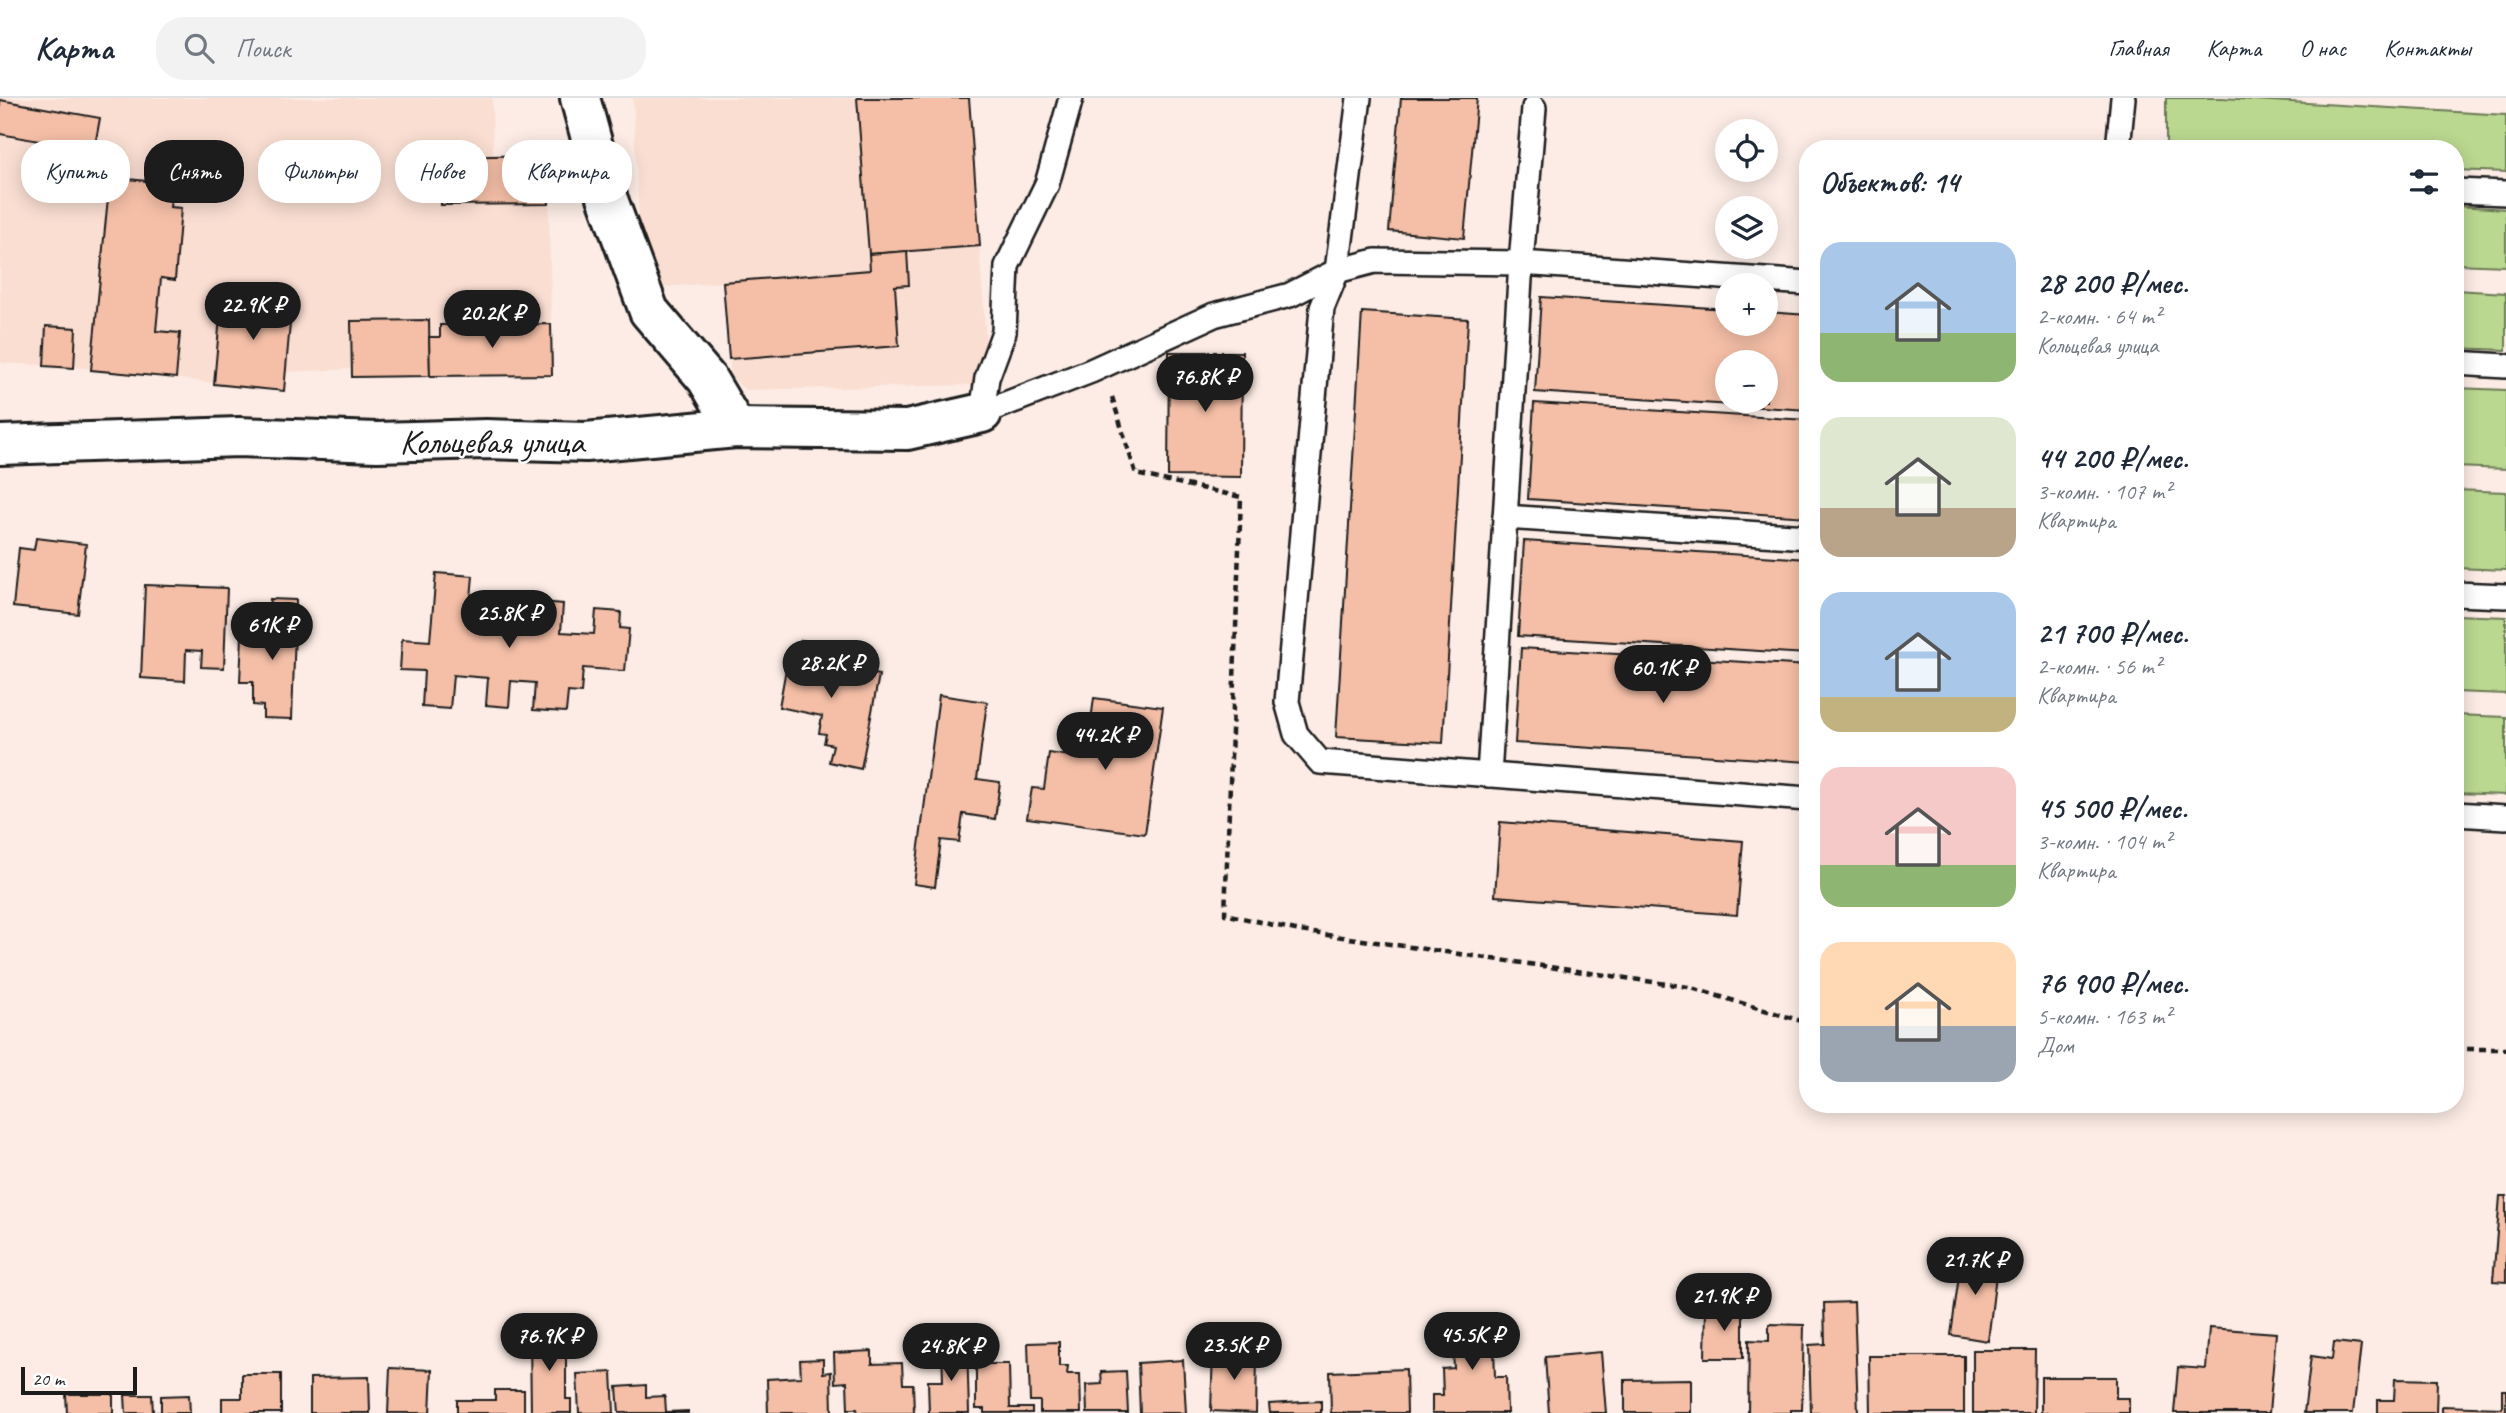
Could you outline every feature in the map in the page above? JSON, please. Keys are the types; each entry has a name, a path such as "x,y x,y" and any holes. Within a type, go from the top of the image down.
{"street":[{"path":"580,98 607,197 649,311 707,379 736,428"},
{"name":"Кольцевая улица","path":"0,445 239,437 377,442 486,439 586,443 736,428 907,430 982,413"}],"lane":[{"path":"982,413 988,378 1004,332 1007,266 1047,184 1071,98"},
{"path":"1359,98 1338,271 1322,307 1287,702 1296,734 1320,762 1799,798"},
{"path":"2119,140 2123,98"},
{"path":"1489,775 1521,264 1534,108"},
{"path":"2464,192 2506,194"},
{"path":"982,413 1102,366 1214,315 1290,295 1338,271 1375,261 1521,264 1799,282"},
{"path":"2464,364 2506,366"},
{"path":"1506,517 1799,536"},
{"path":"2464,594 2506,596"},
{"path":"2464,815 2506,817"}],"path":[{"path":"1102,366 1136,474 1241,497 1225,914 1300,931 1688,987 1799,1020"},
{"path":"2464,1049 2506,1049"}],"shaded area":[{"path":"0,98 492,98 493,156 502,156 502,203 549,203 552,375 352,377 351,369 286,372 284,391 74,367 0,363"},
{"path":"633,98 969,98 986,359 972,385 745,390 731,377 723,282 664,287 640,243"}],"green space":[{"path":"2166,98 2222,98 2506,115 2506,172 2464,170 2464,140 2166,140"},
{"path":"2464,207 2506,209 2506,266 2464,264"},
{"path":"2464,291 2506,293 2506,350 2464,348"},
{"path":"2464,388 2506,390 2506,469 2464,467"},
{"path":"2464,490 2506,492 2506,570 2464,568"},
{"path":"2464,615 2506,617 2506,694 2464,692"},
{"path":"2464,715 2506,717 2506,795 2464,793"}],"building":[{"path":"857,98 969,98 980,246 869,254"},
{"path":"1401,98 1477,98 1464,238 1389,231"},
{"path":"0,100 100,118 96,140 33,140 0,134"},
{"path":"488,156 502,156 502,203 549,204 441,205 488,203"},
{"path":"130,179 144,181 144,203 171,203 170,207 181,208 175,280 161,278 156,331 180,333 176,378 91,370 107,203 130,203"},
{"path":"907,251 909,285 895,286 899,346 729,359 723,282 870,270 869,254"},
{"path":"222,294 292,301 284,391 214,384"},
{"path":"1541,297 1715,308 1715,336 1778,336 1778,313 1799,314 1799,409 1778,408 1778,350 1715,350 1715,404 1535,392"},
{"path":"1362,312 1468,319 1443,743 1336,737"},
{"path":"429,320 430,376 352,377 351,321"},
{"path":"551,324 552,375 430,376 429,337 440,337 440,325"},
{"path":"46,326 76,328 74,368 44,366"},
{"path":"1169,352 1242,352 1241,477 1168,476"},
{"path":"1534,403 1799,419 1799,516 1528,499"},
{"path":"36,538 86,544 78,614 13,607 19,548 34,550"},
{"path":"1524,541 1799,558 1799,653 1518,636"},
{"path":"436,573 473,576 469,620 528,625 530,601 563,604 561,632 594,634 596,610 621,612 620,628 629,629 625,671 583,668 581,693 568,692 566,712 533,710 535,683 511,681 509,707 486,705 488,678 453,675 450,709 422,707 424,671 400,670 402,639 430,641"},
{"path":"145,585 227,588 224,668 201,667 202,651 186,650 185,681 141,678"},
{"path":"270,599 296,600 292,719 263,718 263,706 253,705 253,682 240,682 242,636 269,637"},
{"path":"801,640 826,645 822,664 879,675 861,769 829,762 833,745 824,743 826,734 819,733 822,716 779,707 790,647 799,649"},
{"path":"1521,648 1799,665 1799,761 1515,743"},
{"path":"939,695 987,702 977,779 1000,782 995,819 963,814 959,842 941,840 935,887 914,884"},
{"path":"1094,698 1163,707 1145,834 1027,818 1032,788 1044,789 1049,753 1086,758"},
{"path":"1500,822 1743,841 1737,915 1495,896"},
{"path":"2500,1196 2506,1196 2506,1282 2493,1281"},
{"path":"1962,1253 1998,1258 1988,1341 1951,1335"},
{"path":"1854,1302 1858,1413 1811,1413 1809,1345 1825,1344 1824,1303"},
{"path":"1706,1307 1743,1307 1743,1358 1705,1358"},
{"path":"1493,1318 1495,1377 1506,1377 1507,1413 1432,1413 1432,1395 1443,1395 1442,1369 1454,1368 1451,1320"},
{"path":"1769,1324 1804,1325 1802,1410 1791,1410 1791,1413 1748,1413 1749,1340 1769,1341"},
{"path":"2209,1328 2276,1333 2269,1413 2174,1413 2178,1367 2206,1369"},
{"path":"566,1332 566,1399 571,1399 571,1413 531,1413 530,1333"},
{"path":"1059,1342 1059,1366 1068,1366 1067,1374 1080,1374 1081,1413 1040,1413 1040,1401 1030,1401 1028,1343"},
{"path":"2334,1342 2361,1345 2353,1413 2304,1413 2311,1356 2332,1359"},
{"path":"967,1344 969,1413 929,1413 928,1381 943,1381 942,1345"},
{"path":"1973,1350 2035,1350 2034,1413 1973,1413"},
{"path":"872,1351 872,1364 902,1363 903,1384 913,1384 914,1413 858,1413 857,1409 848,1409 847,1382 835,1383 834,1353"},
{"path":"1213,1351 1257,1353 1256,1413 1211,1411"},
{"path":"1601,1352 1606,1413 1549,1413 1545,1357"},
{"path":"1869,1356 1964,1356 1964,1413 1870,1413"},
{"path":"823,1359 823,1373 831,1372 832,1413 768,1413 767,1379 801,1377 800,1360"},
{"path":"1183,1360 1186,1413 1140,1413 1138,1363"},
{"path":"976,1364 1009,1364 1010,1408 1032,1408 1032,1413 984,1413 984,1409 976,1409"},
{"path":"390,1368 432,1370 430,1413 388,1413"},
{"path":"1406,1369 1407,1413 1331,1413 1330,1372"},
{"path":"1126,1371 1128,1413 1087,1413 1086,1385 1102,1384 1101,1372"},
{"path":"612,1372 614,1413 579,1413 577,1374"},
{"path":"242,1374 281,1374 281,1413 222,1413 222,1398 242,1398"},
{"path":"369,1377 370,1413 310,1413 310,1378"},
{"path":"2041,1377 2116,1377 2116,1398 2129,1398 2129,1413 2041,1413"},
{"path":"1691,1379 1691,1413 1625,1413 1625,1380"},
{"path":"2395,1379 2437,1380 2436,1413 2378,1413 2378,1400 2394,1400"},
{"path":"646,1385 646,1397 665,1396 666,1412 688,1413 619,1413 617,1387"},
{"path":"495,1390 524,1390 524,1413 457,1413 457,1400 495,1400"},
{"path":"2502,1390 2506,1390 2506,1413 2442,1413 2442,1406 2502,1408"},
{"path":"66,1394 113,1394 113,1413 67,1413"},
{"path":"125,1395 152,1395 153,1413 126,1413"},
{"path":"189,1395 190,1413 153,1413 161,1412 161,1396"},
{"path":"1321,1401 1321,1413 1270,1413 1269,1404"}]}
